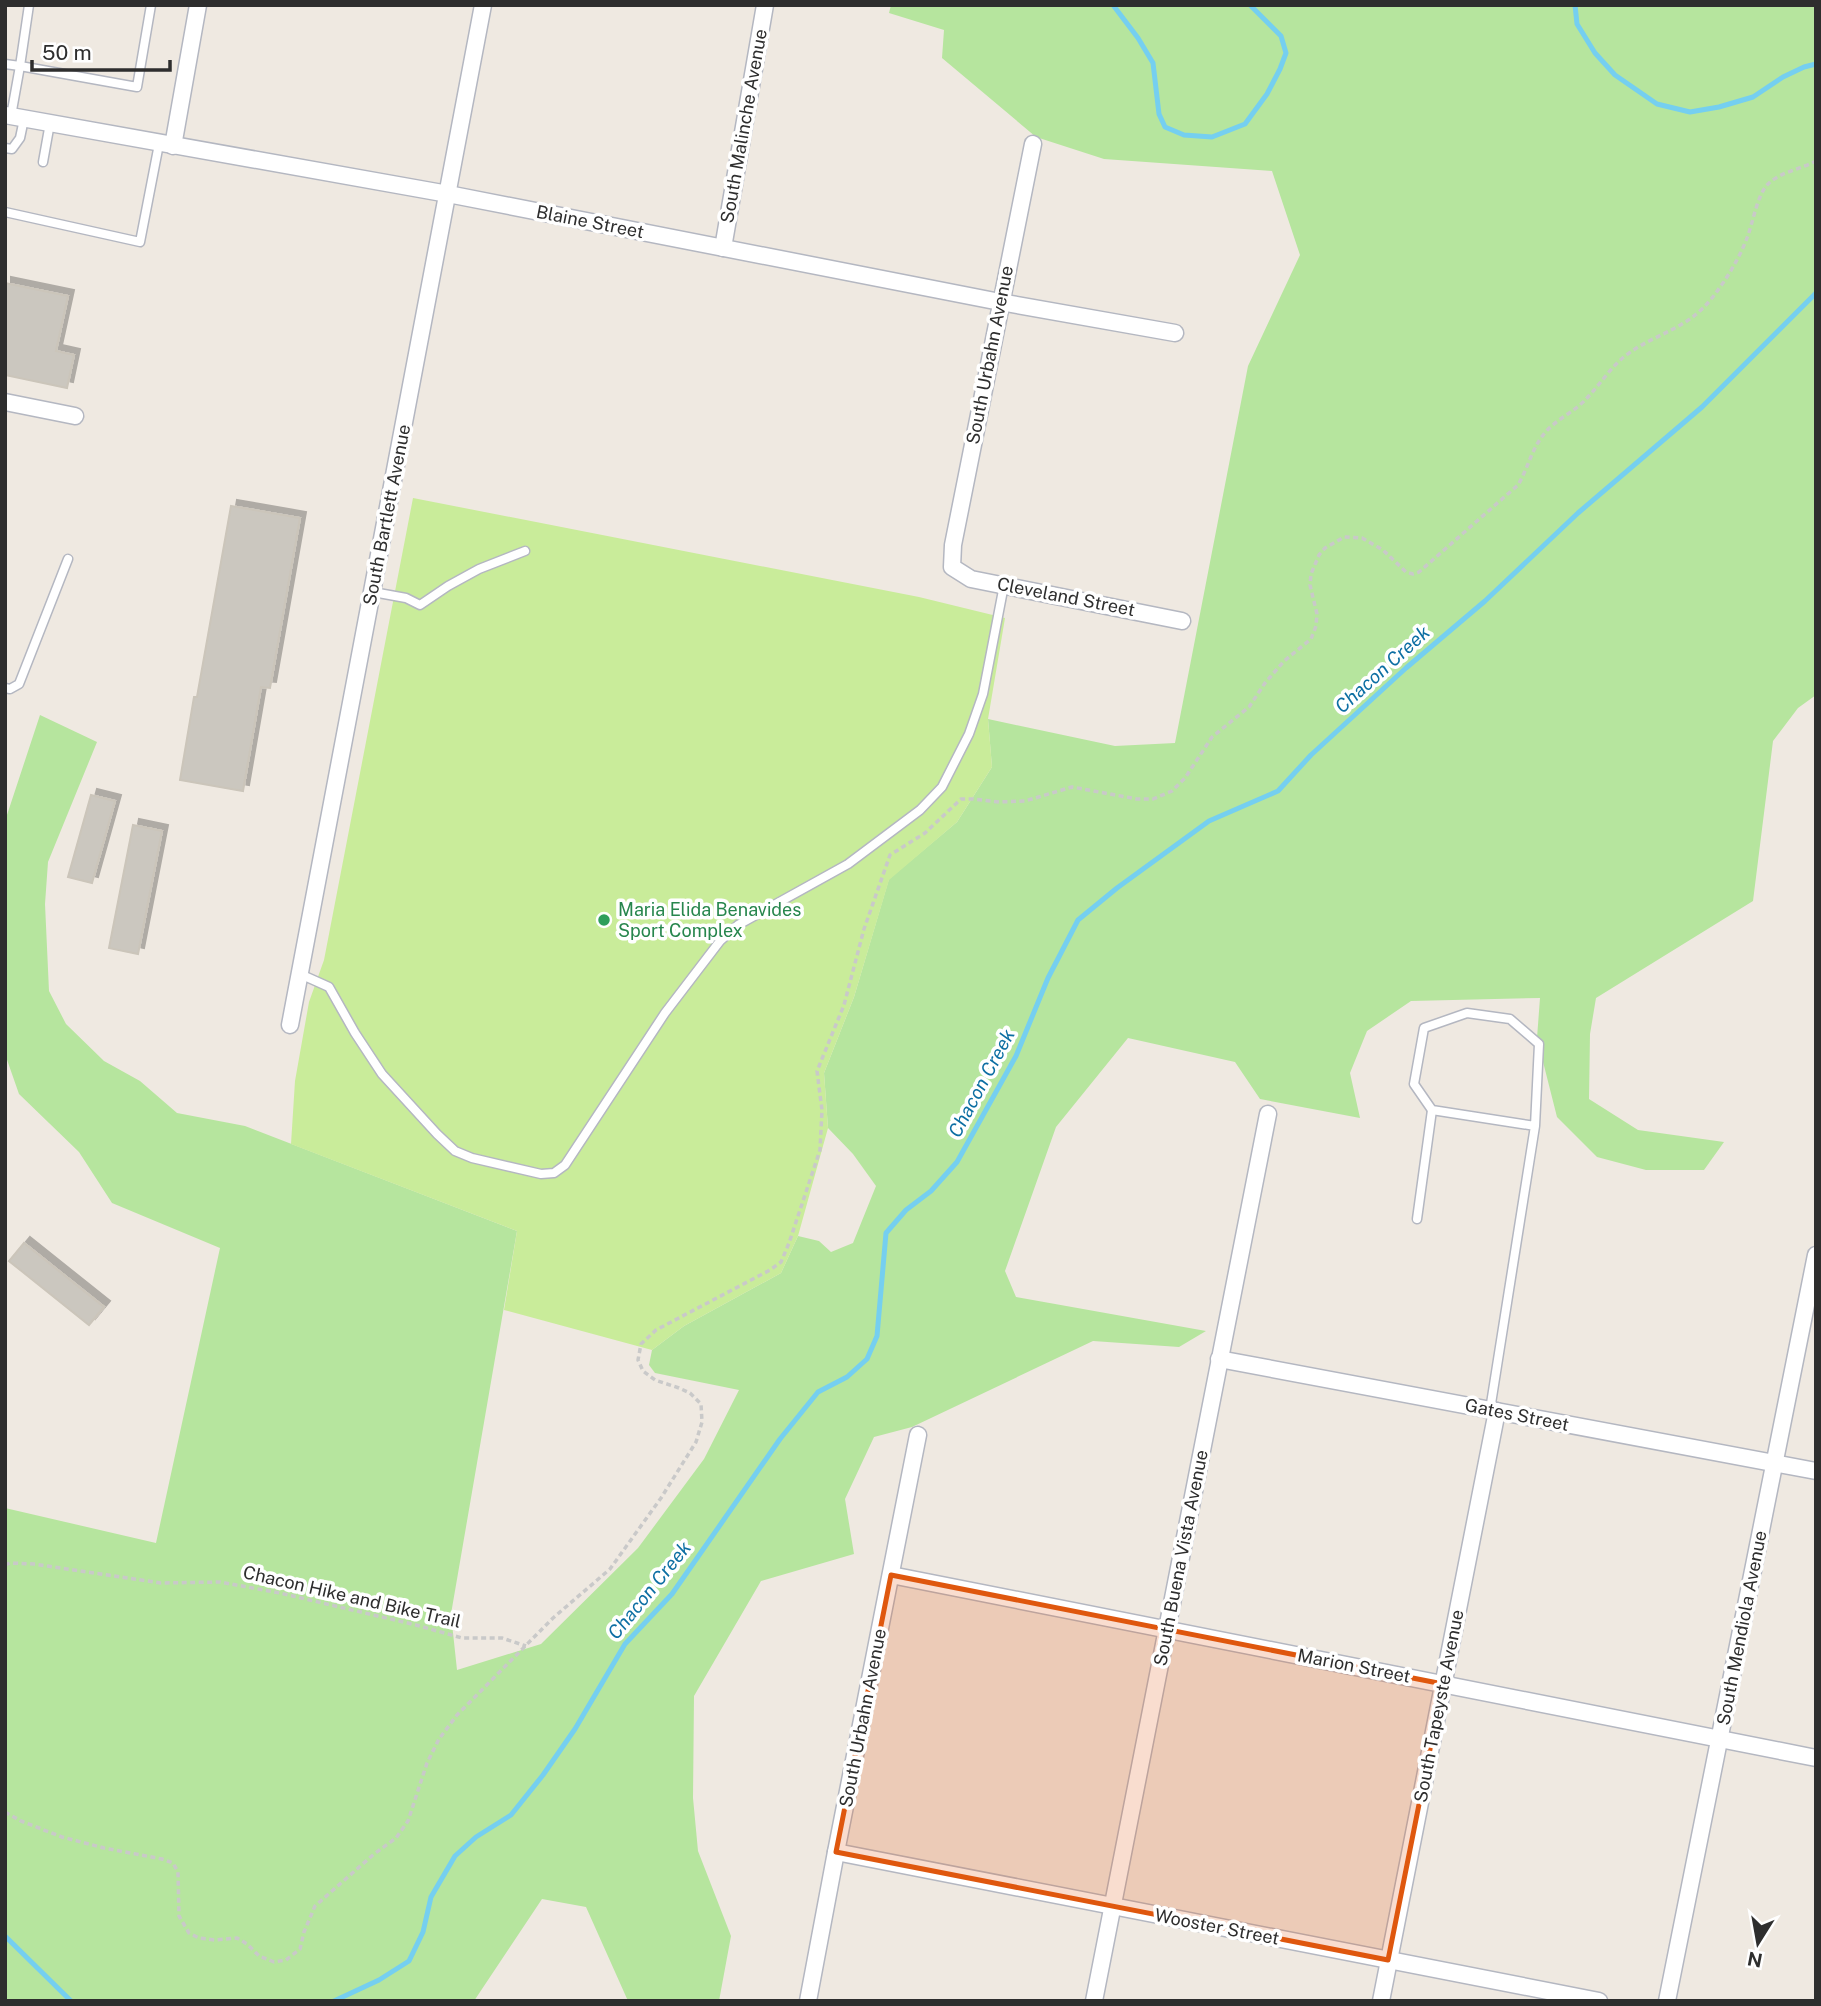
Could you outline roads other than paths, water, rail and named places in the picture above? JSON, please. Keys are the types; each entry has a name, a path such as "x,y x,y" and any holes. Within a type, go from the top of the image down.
{"street":[{"path":"166,145 198,5"},
{"name":"South Bartlett Avenue","path":"290,1025 483,5"},
{"name":"South Malinche Avenue","path":"723,248 765,5"},
{"name":"Blaine Street","path":"13,117 448,194 1000,302 1175,333"},
{"name":"South Urbahn Avenue","path":"952,566 953,545 1033,144"},
{"path":"5,402 75,416"},
{"name":"Cleveland Street","path":"952,566 971,579 1182,621"},
{"name":"South Buena Vista Avenue","path":"1094,2001 1268,1114"},
{"name":"South Mendiola Avenue","path":"1667,2001 1816,1255"},
{"name":"Gates Street","path":"1219,1359 1816,1471"},
{"name":"South Tapeyste Avenue","path":"1381,2001 1494,1410"},
{"name":"South Urbahn Avenue","path":"808,2001 918,1435"},
{"name":"Marion Street","path":"891,1575 1816,1758"},
{"name":"Wooster Street","path":"836,1852 1599,2001"}],"lane":[{"path":"5,148 12,149 20,138 13,117 29,5"},
{"path":"5,64 137,87 151,5"},
{"path":"43,162 50,123"},
{"path":"5,212 35,215 140,242 166,145"},
{"path":"373,592 406,598 420,605 479,569 525,551"},
{"path":"5,688 10,689 19,684 68,559"},
{"path":"300,974 329,987 355,1033 383,1074 455,1151 472,1158 541,1174 554,1173 565,1165 665,1013 720,941 738,925 848,864 920,810 942,787 969,734 983,694 1004,585"},
{"path":"1417,1219 1432,1110 1414,1084 1424,1028 1467,1013 1510,1019 1539,1044 1535,1126 1494,1410"},
{"path":"1432,1110 1535,1126"}],"waterway":[{"path":"1113,5 1153,63 1159,114 1165,127 1184,135 1212,137 1245,124 1267,94 1286,53 1281,36 1250,5"},
{"path":"1575,5 1577,24 1595,53 1615,75 1657,104 1690,112 1719,107 1753,97 1783,77 1816,64"},
{"name":"Chacon Creek","path":"334,2001 379,1980 409,1961 423,1932 431,1897 455,1856 476,1837 511,1815 575,1729 625,1644 672,1594 780,1439 818,1392 847,1377 867,1359 877,1336 886,1233 906,1210 931,1191 957,1162 1016,1056 1048,978 1078,920 1209,821 1278,791 1311,755 1406,668 1485,601 1578,513 1702,407 1816,293"},
{"name":"Chacon Creek","path":"5,1936 71,2001"}],"place":[{"name":"Maria Elida Benavides Sport Complex","path":"604,920"}]}
